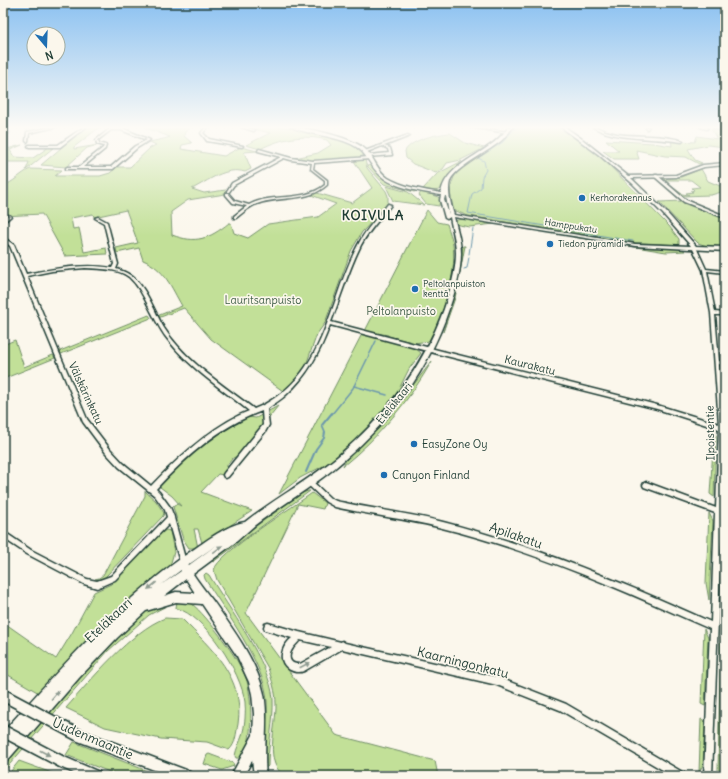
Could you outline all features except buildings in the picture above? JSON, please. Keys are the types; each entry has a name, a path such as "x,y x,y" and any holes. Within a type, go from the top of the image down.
{"main road":[{"path":"374,163 380,174 389,180 445,194"},
{"name":"Eteläkaari","path":"3,741 93,641 146,591 230,540 250,523 309,482 359,442 385,417 408,387 431,350 454,283 458,253 454,230 448,216 445,194 448,181 464,163"},
{"name":"Ilpoistentie","path":"614,163 677,225 694,247"},
{"path":"628,177 676,176 703,166 725,164"},
{"name":"Hamppukatu","path":"448,216 635,245 725,249"},
{"name":"Eteläkaari","path":"3,757 81,666 185,567"},
{"path":"185,567 204,599 245,660 254,678 259,706 257,738 260,776"},
{"path":"141,608 176,597 204,599"},
{"name":"Uudenmaantie","path":"4,695 78,735 186,776"},
{"path":"3,730 62,762 94,776"},
{"path":"237,776 257,738"}],"street":[{"path":"80,168 86,163"},
{"path":"67,168 112,168 117,163"},
{"path":"249,206 234,202 227,193 232,184 271,163"},
{"path":"235,218 249,206 262,201 312,193 322,189 326,185 326,180 312,169 313,163"},
{"path":"656,176 685,201 725,217"},
{"path":"152,489 177,463 201,443 253,411 264,408 289,391 306,372 313,360 329,323 361,242 389,205"},
{"path":"3,222 9,216"},
{"path":"97,218 106,223 116,264 114,269"},
{"name":"Välskärinkatu","path":"3,238 12,245 85,420 108,451 121,465 152,489 168,509 185,567"},
{"name":"Ilpoistentie","path":"694,247 704,270 713,312 716,362 723,428 722,513 714,627 708,776"},
{"path":"25,275 62,269 114,269 131,277 137,283 158,324 172,343 191,361 253,411"},
{"path":"704,270 725,272"},
{"path":"713,312 725,314"},
{"name":"Kaurakatu","path":"329,323 650,405 723,428"},
{"path":"716,362 725,364"},
{"path":"226,475 266,425 264,408"},
{"name":"Apilakatu","path":"309,482 328,500 335,504 442,525 489,538 611,582 714,627"},
{"path":"646,485 722,513"},
{"path":"3,534 35,555 86,582 98,585 113,578 171,517"},
{"name":"Kaarningonkatu","path":"268,627 299,636 497,681 563,707 681,776"},
{"path":"299,636 287,649 286,654 288,665 293,668 301,668 342,645"}],"green space":[{"path":"28,163 34,163 26,170"},
{"path":"43,163 70,163 66,167 41,165"},
{"name":"Lauritsanpuisto","path":"134,163 249,163 251,169 245,172 231,171 217,175 192,189 204,193 226,190 225,194 188,200 171,212 172,235 188,239 209,236 229,223 231,223 234,233 248,238 268,224 318,217 336,204 311,195 317,193 352,203 372,188 356,163 366,163 367,168 386,191 388,202 384,209 362,232 351,251 325,323 317,334 306,365 299,377 283,391 211,339 184,308 158,318 157,316 182,306 167,279 157,268 143,260 139,248 117,253 116,248 138,243 126,210 94,217 93,214 71,218 73,229 79,228 84,252 106,248 107,254 65,256 42,214 3,216 3,186 30,169 62,170 55,176 100,176 110,173 117,167 130,167"},
{"path":"447,163 443,169 436,173 413,164"},
{"path":"460,163 449,176 442,189 435,191 423,189 437,174"},
{"path":"466,163 607,163 669,226 679,239 679,245 627,242 468,216 451,209 450,191 454,178"},
{"path":"372,165 377,171 393,182 419,190 414,192 384,184 367,166"},
{"path":"701,169 708,181 725,188 725,191 711,195 682,196 671,186 682,194 689,195 686,193 693,192 691,191 694,190 692,188 700,187 691,180 666,180 670,185 662,179 681,177"},
{"path":"386,186 408,192 424,205 393,201"},
{"path":"422,191 438,197 440,199 439,206 426,204 419,195"},
{"path":"683,201 725,218 725,248 707,246 698,243 659,202"},
{"name":"Peltolanpuisto","path":"427,210 437,222 447,224 453,242 454,257 448,294 430,341 414,343 388,335 365,331"},
{"path":"471,219 532,229 494,224 469,227 455,224 454,221"},
{"path":"569,236 640,247 682,249 685,251 666,252"},
{"path":"463,246 465,246 455,298 443,332 454,293"},
{"path":"149,315 151,318 61,354 60,351"},
{"path":"362,334 415,348 421,353 409,369 397,393 356,441 327,464 300,478 279,494"},
{"path":"15,340 24,367 53,355 55,358 3,379 3,345"},
{"path":"432,361 403,404 381,431 343,466 347,458 369,438 394,410"},
{"path":"278,406 238,456 233,458 227,465 227,470 223,475 218,474 201,492 252,511 202,543 198,529 194,529 198,548 189,548 183,539 173,507 177,504 181,506 172,496 160,487 160,485 184,461 220,433 248,417 256,418"},
{"path":"714,435 716,435 714,497 710,494"},
{"path":"145,491 156,501 164,513 163,516 103,579 95,579 103,575 145,496"},
{"path":"310,491 213,562 210,559 302,493"},
{"path":"312,493 325,503 323,509 298,504 246,613 336,735 435,761 438,776 287,776 279,771 275,764 272,744 276,700 271,677 268,668 217,580 214,570 219,562 242,542"},
{"path":"709,513 713,521 709,600 706,583"},
{"path":"166,530 170,531 174,552 170,566 39,693 3,672 3,622 56,659 94,592 111,584 153,539"},
{"path":"206,573 209,575 247,636 264,669 270,685 273,707 268,766 266,768 264,768 263,760 267,718 265,686 243,638 205,579 204,575"},
{"path":"177,600 190,603 206,618 230,649 246,678 250,696 251,719 249,742 242,758 236,758 235,756 245,723 245,702 237,676 229,661 210,633 187,613 176,608"},
{"path":"172,603 149,615 108,651 3,772 3,766 64,693 131,624 148,610"},
{"path":"165,618 182,619 215,653 231,678 236,692 239,708 235,738 233,745 229,750 207,742 161,739 105,727 66,708 112,657 125,645 152,624"},
{"path":"724,625 723,760 720,774 718,770 721,630"},
{"path":"704,629 708,638 705,706 701,704"},
{"path":"701,719 705,721 703,765 699,772"},
{"path":"74,742 160,776 120,776 66,755"},
{"path":"209,754 233,763 234,766 222,770 204,764 207,755"},
{"path":"19,761 60,776 7,776"}],"waterway":[{"path":"485,163 486,170 482,177 481,188 472,194 468,213 633,241"},
{"path":"469,254 473,228"},
{"path":"464,269 467,268 469,257"},
{"path":"332,414 353,388 376,341"},
{"path":"354,386 387,395"},
{"path":"306,472 316,449 324,438 325,432 322,425 332,413"}],"place":[{"name":"Kerhorakennus","path":"582,198"},
{"name":"Tiedon pyramidi","path":"550,244"},
{"name":"Peltolanpuiston kenttä","path":"415,289"},
{"name":"EasyZone Oy","path":"414,444"},
{"name":"Canyon Finland","path":"384,475"}],"district":[{"name":"KOIVULA","path":"373,215"}]}
